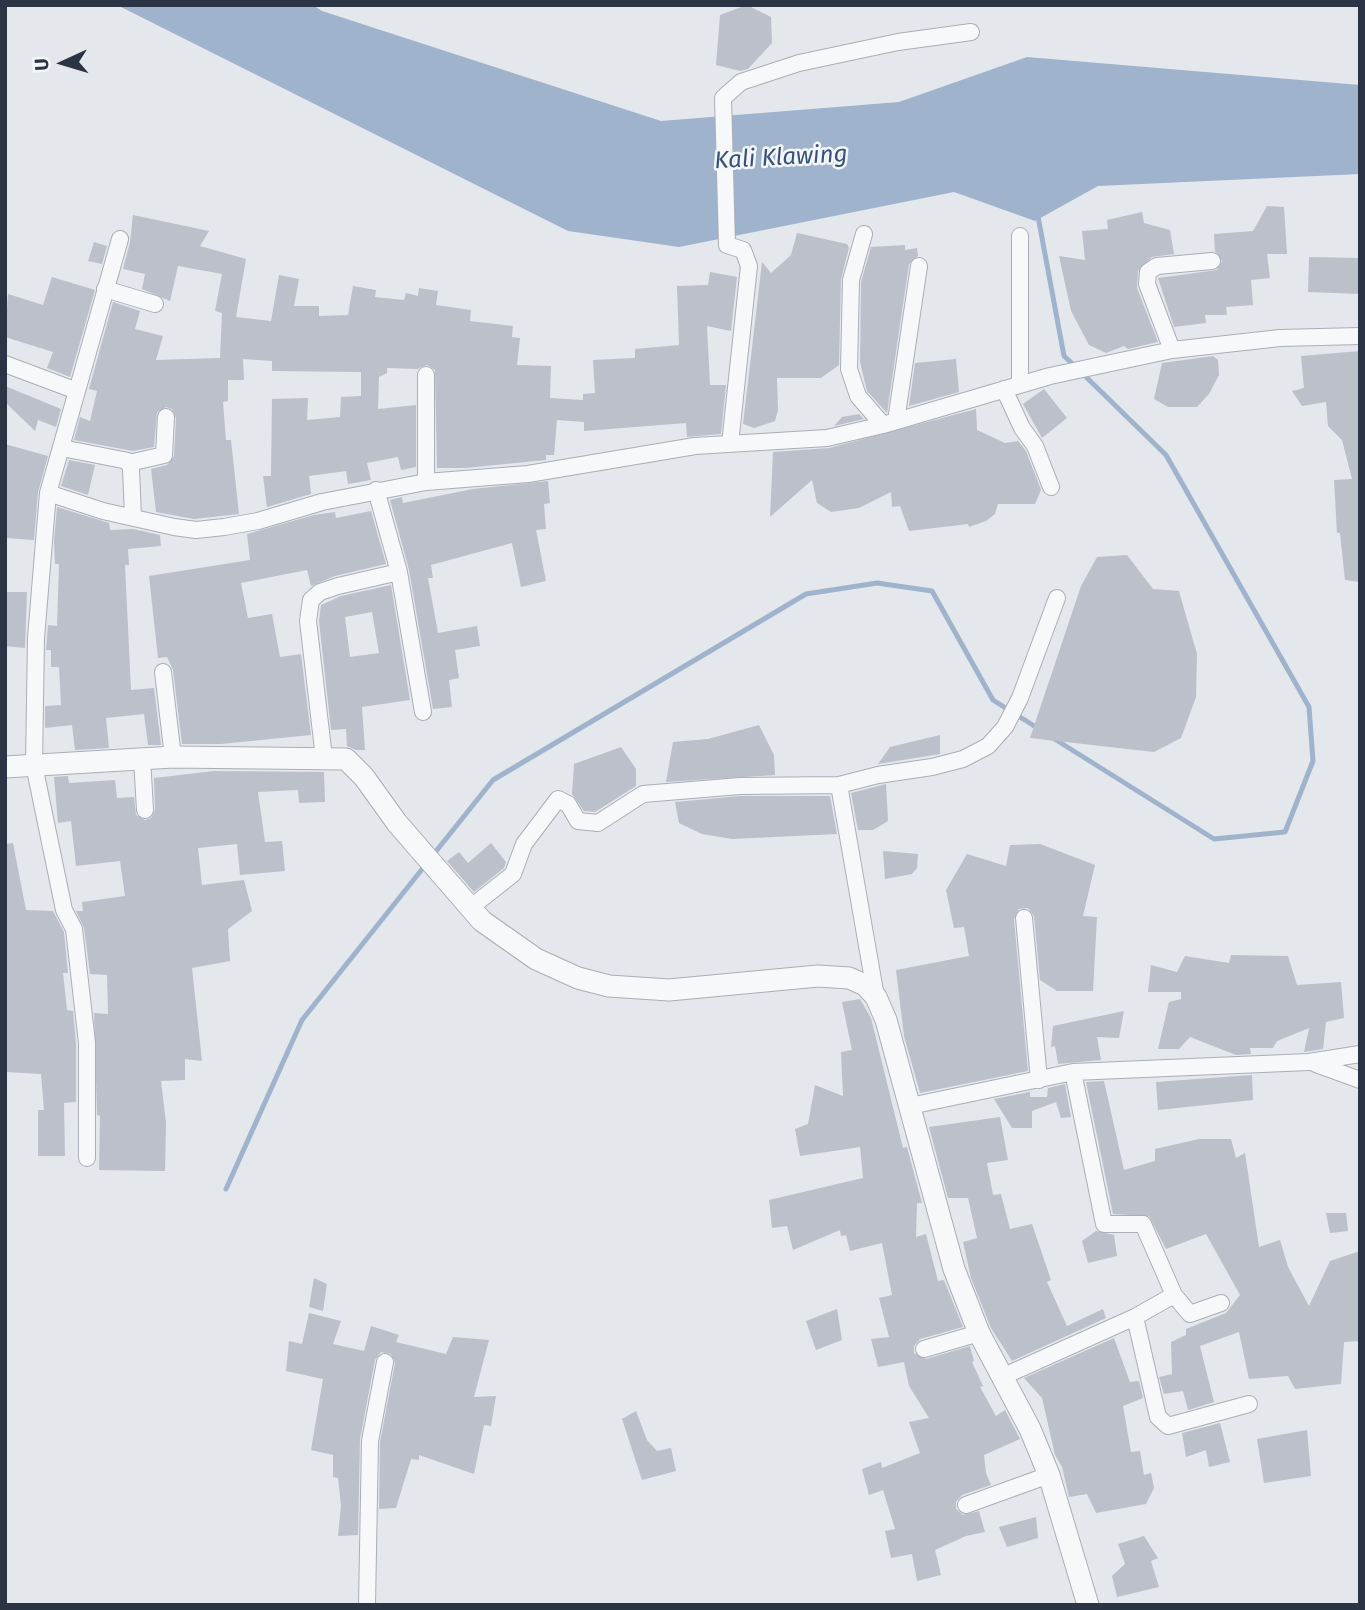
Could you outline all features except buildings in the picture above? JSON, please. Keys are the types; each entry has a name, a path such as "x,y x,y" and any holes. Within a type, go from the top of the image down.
{"street":[{"path":"730,444 749,266 743,250 727,244 722,104 728,92 741,82 799,63 898,42 971,32"},
{"path":"864,234 852,280 849,369 858,396 889,423"},
{"path":"1020,236 1012,387 1022,429 1035,446 1051,487"},
{"path":"87,1158 87,1043 74,929 64,910 34,765 36,638 48,494 120,239"},
{"path":"1172,350 1147,284 1148,272 1157,266 1212,261"},
{"path":"889,423 919,266"},
{"path":"105,289 155,304"},
{"path":"48,494 133,517 196,530 225,527 376,490 426,482 528,474 634,454 827,438 889,423 1049,376 1172,350 1280,338 1360,336"},
{"path":"5,364 77,391"},
{"path":"426,375 426,482"},
{"path":"62,448 130,463 164,455 166,417"},
{"path":"130,463 133,517"},
{"path":"376,490 399,572 423,712"},
{"path":"324,758 308,621 311,600 320,592 338,586 399,572"},
{"path":"470,908 513,874 524,844 558,799 568,804 578,821 598,823 643,794 740,786 839,785 963,759 981,751 996,739 1020,698 1057,598"},
{"path":"163,672 173,757"},
{"path":"5,767 173,757 343,759 352,763 397,823 496,934 536,959 578,978 610,986 701,989 826,976 857,981 876,997"},
{"path":"142,758 145,810"},
{"path":"839,785 876,997 886,1020 943,1237 979,1333 1030,1429 1049,1475 1088,1605"},
{"path":"1024,918 1039,1080"},
{"path":"910,1106 1073,1072 1309,1062 1360,1054"},
{"path":"1309,1062 1360,1080"},
{"path":"1073,1072 1104,1224 1143,1224 1174,1295 1190,1314 1221,1303"},
{"path":"1003,1376 1135,1317 1174,1295"},
{"path":"1135,1317 1158,1417 1163,1424 1172,1426 1249,1404"},
{"path":"924,1349 979,1333"},
{"path":"367,1605 370,1441 385,1362"},
{"path":"966,1505 1049,1475"}],"water":[{"name":"Kali Klawing","path":"117,5 313,5 322,11 661,121 899,102 1027,57 1360,85 1360,174 1098,186 1035,221 954,192 679,247 568,231"}],"waterway":[{"path":"1037,211 1064,356 1075,366"},
{"path":"1053,738 1214,839 1285,832 1313,761 1309,707 1166,455 1082,373"},
{"path":"433,855 493,780 806,594 877,583 932,591 993,700 1039,729"},
{"path":"226,1189 302,1020 427,863"}]}
